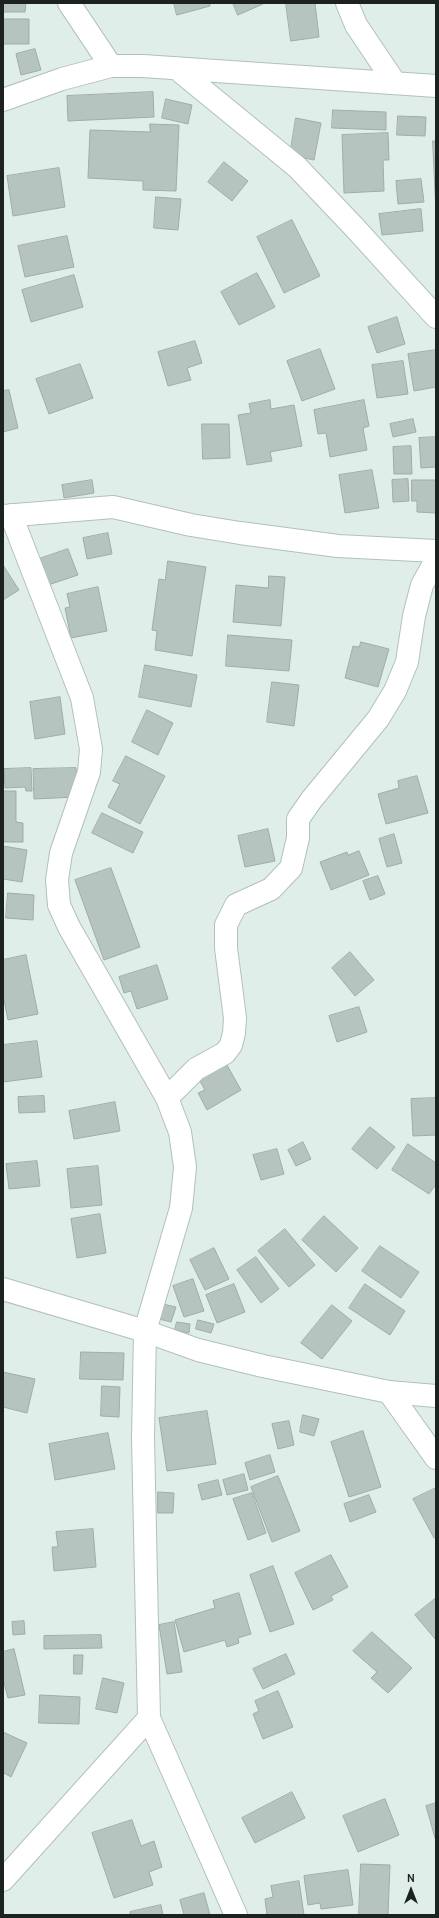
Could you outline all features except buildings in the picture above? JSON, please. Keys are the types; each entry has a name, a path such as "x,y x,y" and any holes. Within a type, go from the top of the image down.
{"street":[{"path":"69,3 112,66"},
{"path":"347,3 356,25 395,83"},
{"path":"3,100 62,79 112,66 176,68 436,86"},
{"path":"176,68 297,167 436,317"},
{"path":"236,1915 149,1718 143,1438 145,1331 181,1208 185,1167 180,1132 167,1098 69,927 60,905 56,880 62,853 89,772 91,749 82,698 7,515 113,507 191,525 248,534 338,546 436,551"},
{"path":"167,1098 196,1069 225,1053 231,1045 234,1033 235,1018 226,948 226,924 236,905 271,888 291,868 298,838 298,819 312,799 382,714 407,662 414,616 422,585 436,560"},
{"path":"3,1289 145,1331 198,1350 263,1366 389,1392 436,1396"},
{"path":"389,1392 436,1458"},
{"path":"3,1880 149,1718"}]}
